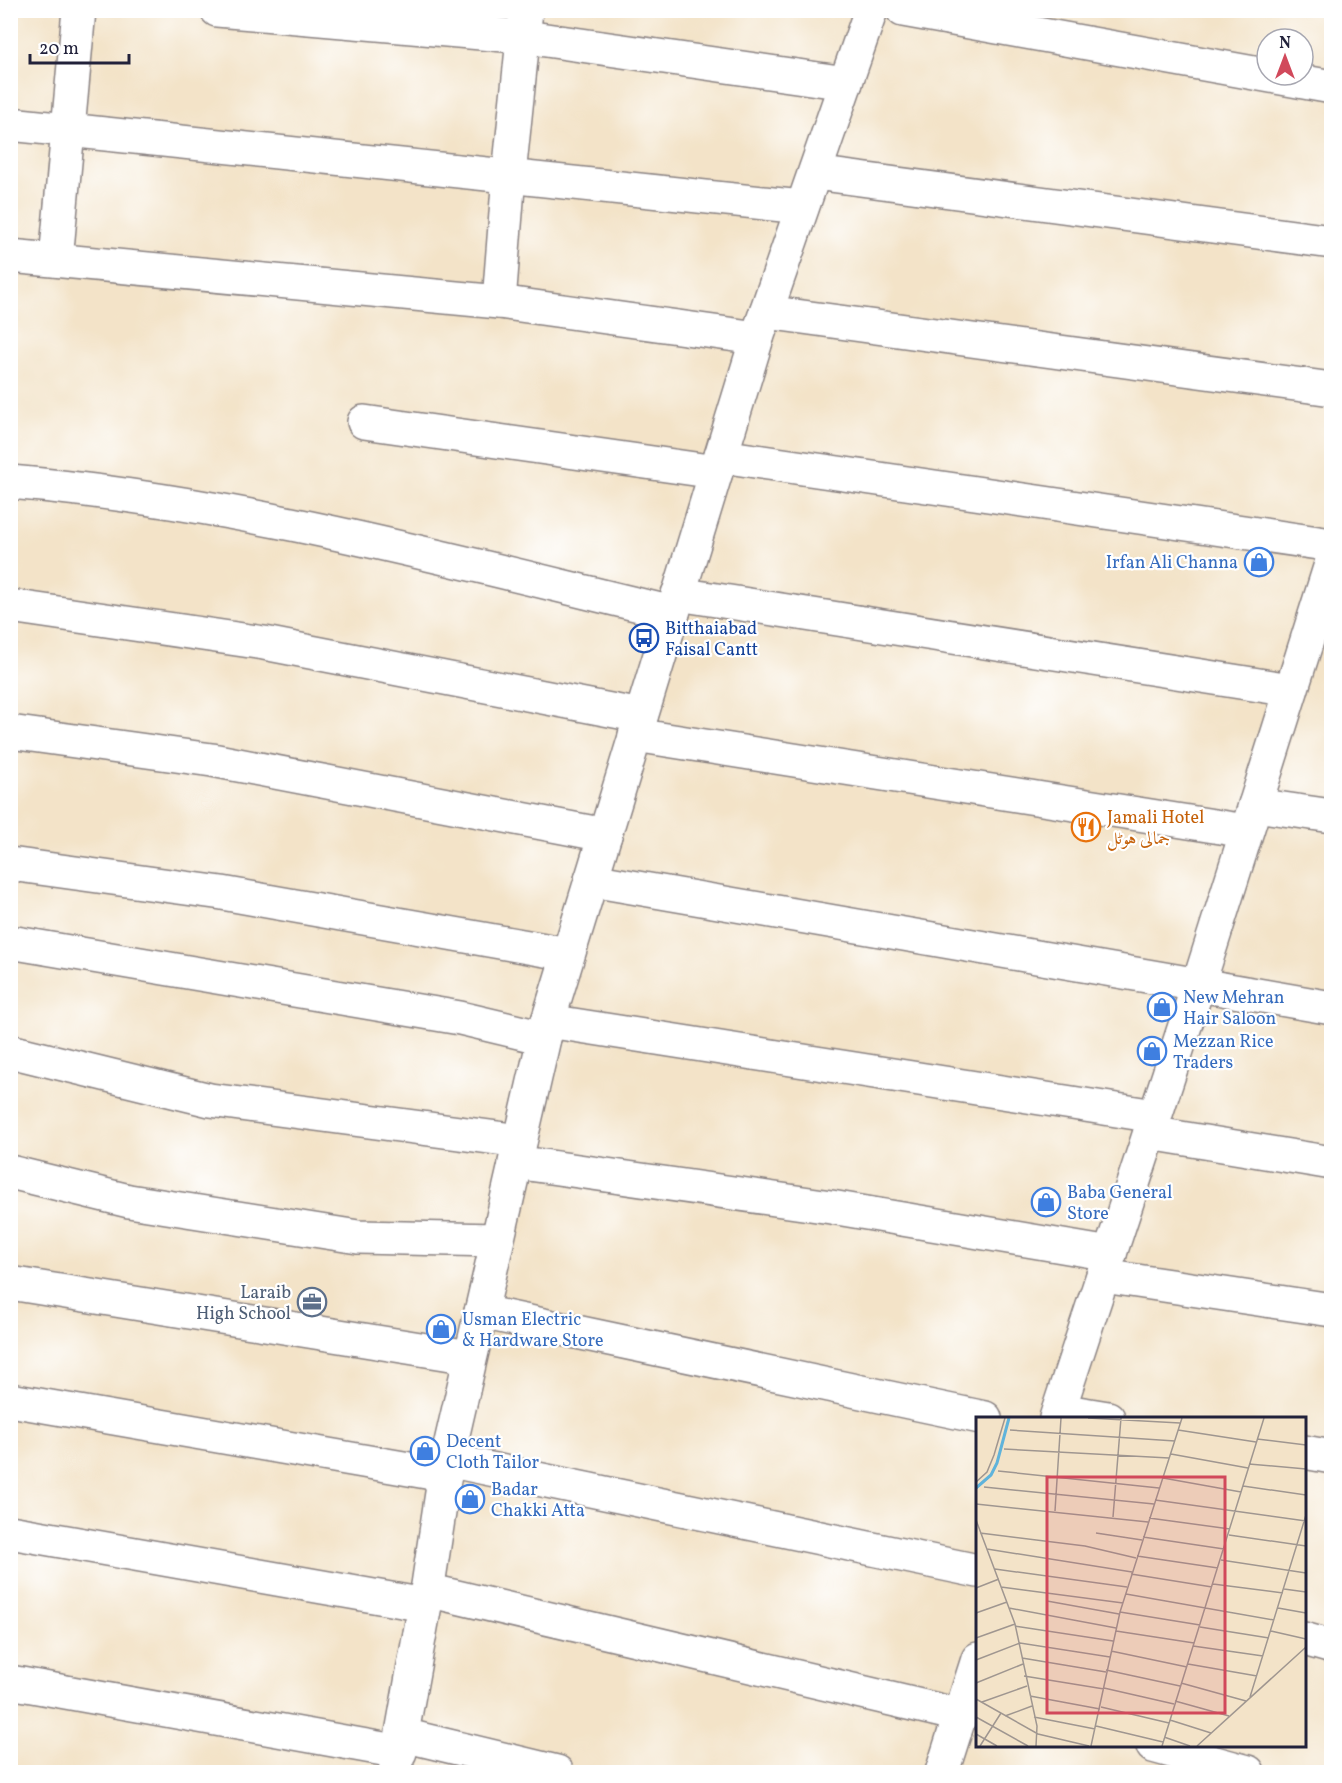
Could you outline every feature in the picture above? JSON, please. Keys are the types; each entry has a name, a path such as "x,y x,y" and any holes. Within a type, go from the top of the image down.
{"street":[{"path":"56,260 79,10"},
{"path":"217,10 526,24 846,83"},
{"path":"399,1753 446,1467 546,1030 761,325 872,10"},
{"path":"903,10 1332,87"},
{"path":"499,302 509,175 526,24"},
{"path":"10,124 802,207"},
{"path":"815,172 1332,242"},
{"path":"10,256 761,325 1332,389"},
{"path":"364,422 718,464 1332,544"},
{"path":"10,482 83,488 286,521 676,604 1291,690"},
{"path":"1088,1417 1058,1414 1199,983 1291,690 1322,626 1332,561"},
{"path":"10,606 264,643 638,726 1251,818 1332,816"},
{"path":"10,732 212,760 605,835"},
{"path":"10,864 222,893 568,954"},
{"path":"591,880 1199,983 1332,1008"},
{"path":"10,942 460,1018 1153,1125 1332,1163"},
{"path":"10,1051 210,1100 518,1151 831,1207 1332,1310"},
{"path":"10,1172 129,1201 358,1237 497,1240"},
{"path":"10,1283 470,1357"},
{"path":"481,1312 976,1417"},
{"path":"10,1400 446,1467 976,1570"},
{"path":"1306,1452 1332,1457"},
{"path":"10,1532 426,1598 968,1701"},
{"path":"1306,1639 1332,1647"},
{"path":"942,1773 968,1701 976,1667"},
{"path":"10,1682 399,1753 557,1773"},
{"path":"1157,1747 1248,1773"}],"place":[{"name":"Irfan Ali Channa","path":"1259,562"},
{"name":"Bitthaiabad Faisal Cantt","path":"644,638"},
{"name":"Jamali Hotel جمالی ہوٹل","path":"1086,827"},
{"name":"New Mehran Hair Saloon","path":"1162,1007"},
{"name":"Mezzan Rice Traders","path":"1152,1051"},
{"name":"Baba General Store","path":"1046,1202"},
{"name":"Laraib High School","path":"312,1302"},
{"name":"Usman Electric & Hardware Store","path":"441,1329"},
{"name":"Decent Cloth Tailor","path":"425,1451"},
{"name":"Badar Chakki Atta","path":"470,1499"}]}
